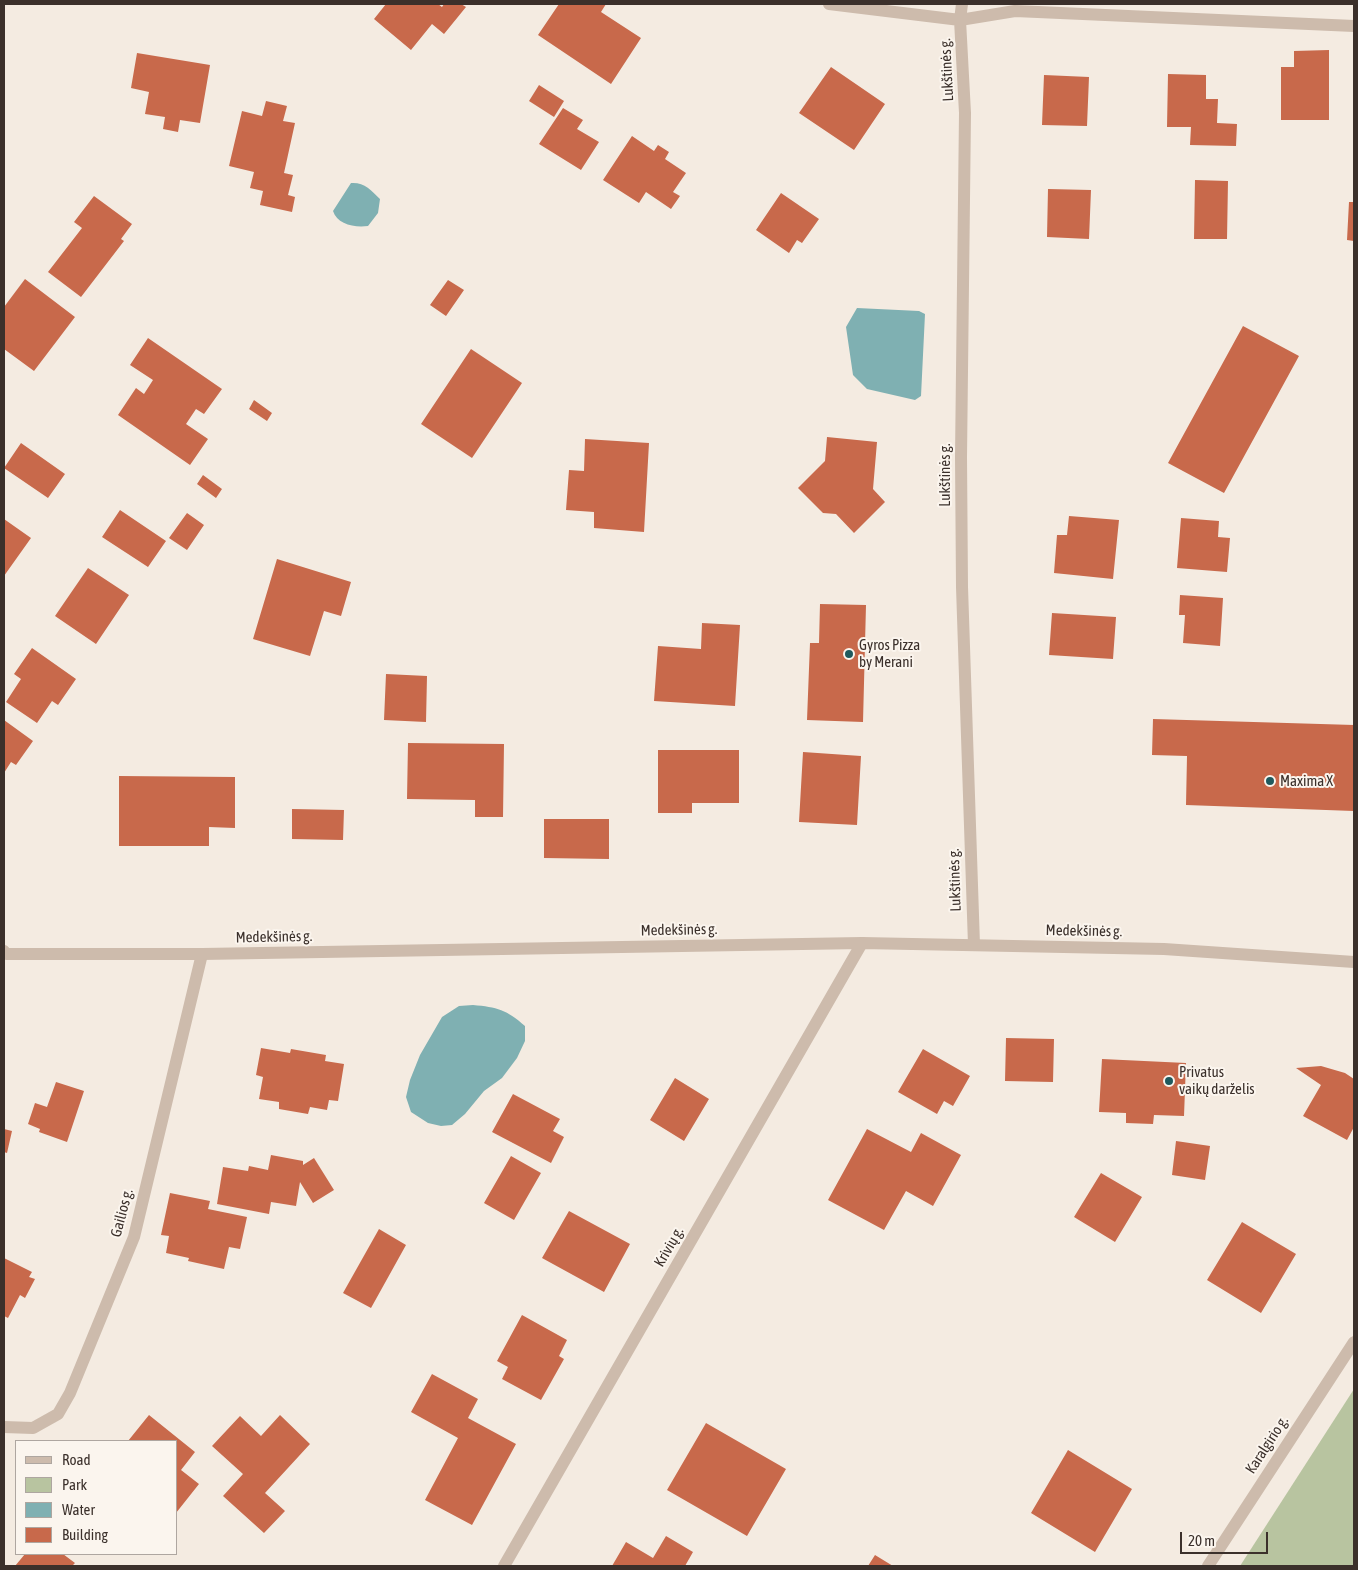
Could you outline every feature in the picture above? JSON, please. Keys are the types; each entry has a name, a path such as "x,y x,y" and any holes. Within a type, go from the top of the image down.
{"street":[{"path":"830,4 960,20 1015,12 1354,26"},
{"name":"Lukštinės g.","path":"962,4 960,20 965,113 961,457 962,587 974,946"},
{"name":"Medekšinės g.","path":"5,953 202,954 862,943 1164,949 1354,962"},
{"name":"Krivių g.","path":"504,1566 862,943"},
{"name":"Gailios g.","path":"4,1428 33,1428 58,1414 70,1394 134,1237 202,954"},
{"name":"Karalgirio g.","path":"1208,1566 1354,1342"}],"green space":[{"path":"1354,1389 1354,1566 1240,1566"}],"water":[{"path":"351,183 364,185 380,199 378,213 368,226 357,226 342,222 333,211"},
{"path":"857,308 919,311 925,314 921,396 915,400 867,389 853,375 846,327"},
{"path":"473,1005 495,1008 513,1016 525,1026 525,1041 517,1058 502,1078 484,1091 465,1114 452,1125 441,1126 428,1123 411,1112 406,1097 410,1080 420,1055 442,1017 459,1006"}],"building":[{"path":"386,4 438,4 442,7 444,4 461,4 466,7 444,34 432,24 411,50 374,19"},
{"path":"559,4 606,4 601,12 641,38 611,84 538,35"},
{"path":"1329,50 1329,120 1281,120 1281,67 1294,67 1294,51"},
{"path":"137,53 210,65 200,123 180,120 178,132 163,129 165,117 145,114 149,92 131,88"},
{"path":"831,67 885,104 854,150 799,113"},
{"path":"1168,74 1206,75 1206,99 1218,99 1217,123 1237,124 1236,146 1190,145 1191,127 1167,127"},
{"path":"1044,75 1089,77 1087,126 1042,125"},
{"path":"539,85 564,101 554,117 529,101"},
{"path":"266,101 287,106 283,121 295,123 284,173 293,175 288,195 295,197 292,212 260,205 263,191 250,188 254,172 229,166 242,111 262,116"},
{"path":"563,108 583,120 577,129 599,142 581,170 539,144"},
{"path":"632,136 654,151 658,145 669,152 665,159 686,173 673,192 680,196 671,209 646,192 639,203 603,180"},
{"path":"1195,180 1228,181 1227,239 1194,239"},
{"path":"1048,189 1091,190 1089,239 1047,237"},
{"path":"781,193 819,219 802,243 797,240 789,253 756,230"},
{"path":"94,196 132,224 121,239 124,241 81,297 48,272 82,228 74,222"},
{"path":"1349,202 1354,202 1354,241 1347,240"},
{"path":"25,279 75,317 34,371 4,349 4,307"},
{"path":"448,280 464,290 446,316 430,305"},
{"path":"1243,326 1299,356 1224,493 1168,463"},
{"path":"148,338 222,389 204,414 196,409 186,424 208,439 190,465 118,415 136,388 144,394 153,380 130,365"},
{"path":"471,349 522,383 472,458 421,424"},
{"path":"254,400 272,413 267,421 249,409"},
{"path":"827,437 877,442 873,489 885,502 854,533 836,514 823,513 798,488 825,461"},
{"path":"585,439 649,443 644,532 594,528 594,512 566,510 569,470 584,471"},
{"path":"21,443 65,474 48,498 4,468"},
{"path":"203,475 222,489 216,498 197,484"},
{"path":"120,510 166,541 148,567 102,537"},
{"path":"187,513 204,525 187,550 169,538"},
{"path":"1069,516 1119,520 1113,579 1054,573 1057,535 1067,535"},
{"path":"1181,518 1219,521 1218,537 1230,538 1227,572 1177,568"},
{"path":"4,519 31,538 4,576"},
{"path":"277,559 351,582 341,616 324,611 310,656 253,639"},
{"path":"88,568 129,595 96,644 55,616"},
{"path":"1180,595 1223,598 1220,646 1183,643 1185,615 1179,615"},
{"path":"820,604 866,605 863,722 807,720 810,643 819,643"},
{"path":"1052,613 1116,617 1113,659 1049,655"},
{"path":"702,623 740,625 735,706 654,701 658,646 701,649"},
{"path":"32,648 76,679 58,705 52,701 37,723 6,702 21,679 14,674"},
{"path":"386,674 427,676 426,722 384,720"},
{"name":"Maxima X","path":"1153,719 1354,725 1354,811 1186,805 1187,756 1152,755"},
{"path":"4,720 33,741 16,765 11,762 4,773"},
{"path":"408,743 504,744 503,817 475,817 475,800 407,799"},
{"path":"658,750 739,750 739,803 692,803 692,813 658,813"},
{"path":"803,752 861,756 857,825 799,822"},
{"path":"119,776 235,777 235,828 209,827 209,846 119,846"},
{"path":"292,809 344,810 343,840 292,839"},
{"path":"544,819 609,819 609,859 544,858"},
{"path":"1006,1038 1054,1039 1053,1082 1005,1081"},
{"path":"261,1048 290,1053 291,1049 326,1055 325,1061 344,1064 338,1101 329,1100 327,1110 310,1107 308,1114 279,1109 279,1102 259,1099 263,1077 256,1075"},
{"path":"923,1049 970,1076 953,1106 944,1101 937,1114 898,1092"},
{"path":"1102,1059 1186,1063 1184,1116 1154,1115 1153,1124 1126,1123 1126,1113 1099,1112"},
{"path":"1321,1066 1345,1073 1354,1079 1354,1127 1347,1140 1303,1116 1321,1085 1296,1068"},
{"path":"675,1078 709,1099 684,1141 650,1120"},
{"path":"56,1082 84,1091 67,1142 39,1132 40,1129 28,1124 35,1103 47,1107"},
{"path":"513,1094 560,1119 553,1131 564,1137 551,1163 492,1132"},
{"path":"4,1129 12,1131 7,1153 4,1152"},
{"path":"867,1129 911,1152 921,1133 961,1155 933,1206 906,1191 884,1230 828,1200"},
{"path":"1176,1141 1210,1146 1205,1180 1172,1175"},
{"path":"271,1155 303,1161 303,1165 314,1158 334,1190 313,1203 300,1182 296,1206 271,1202 269,1214 217,1204 223,1167 248,1171 249,1166 268,1170"},
{"path":"511,1156 541,1173 514,1220 484,1203"},
{"path":"1101,1173 1142,1197 1115,1242 1074,1217"},
{"path":"170,1193 210,1201 208,1209 247,1217 240,1249 229,1247 224,1269 188,1261 189,1258 166,1253 169,1236 161,1235"},
{"path":"569,1211 630,1244 604,1292 542,1258"},
{"path":"1242,1222 1296,1254 1261,1313 1207,1280"},
{"path":"379,1229 406,1245 371,1308 343,1293"},
{"path":"4,1258 32,1272 29,1277 35,1279 25,1298 20,1295 8,1318 4,1316"},
{"path":"522,1315 567,1340 559,1356 564,1359 541,1400 502,1379 508,1367 497,1361"},
{"path":"432,1374 478,1399 468,1418 516,1444 472,1525 425,1500 458,1438 411,1412"},
{"path":"149,1415 195,1452 181,1470 199,1484 178,1510 178,1440 129,1440"},
{"path":"280,1415 310,1444 265,1493 285,1511 264,1533 223,1496 243,1474 212,1446 240,1416 261,1436"},
{"path":"706,1423 786,1469 747,1536 667,1490"},
{"path":"1068,1450 1132,1489 1095,1552 1031,1513"},
{"path":"666,1536 693,1552 685,1566 612,1566 626,1542 653,1558"},
{"path":"24,1555 64,1555 75,1563 72,1566 15,1566"},
{"path":"875,1555 893,1566 868,1566"}],"place":[{"name":"Gyros Pizza by Merani","path":"849,654"},
{"name":"Maxima X","path":"1270,781"},
{"name":"Privatus vaikų darželis","path":"1169,1081"}]}
